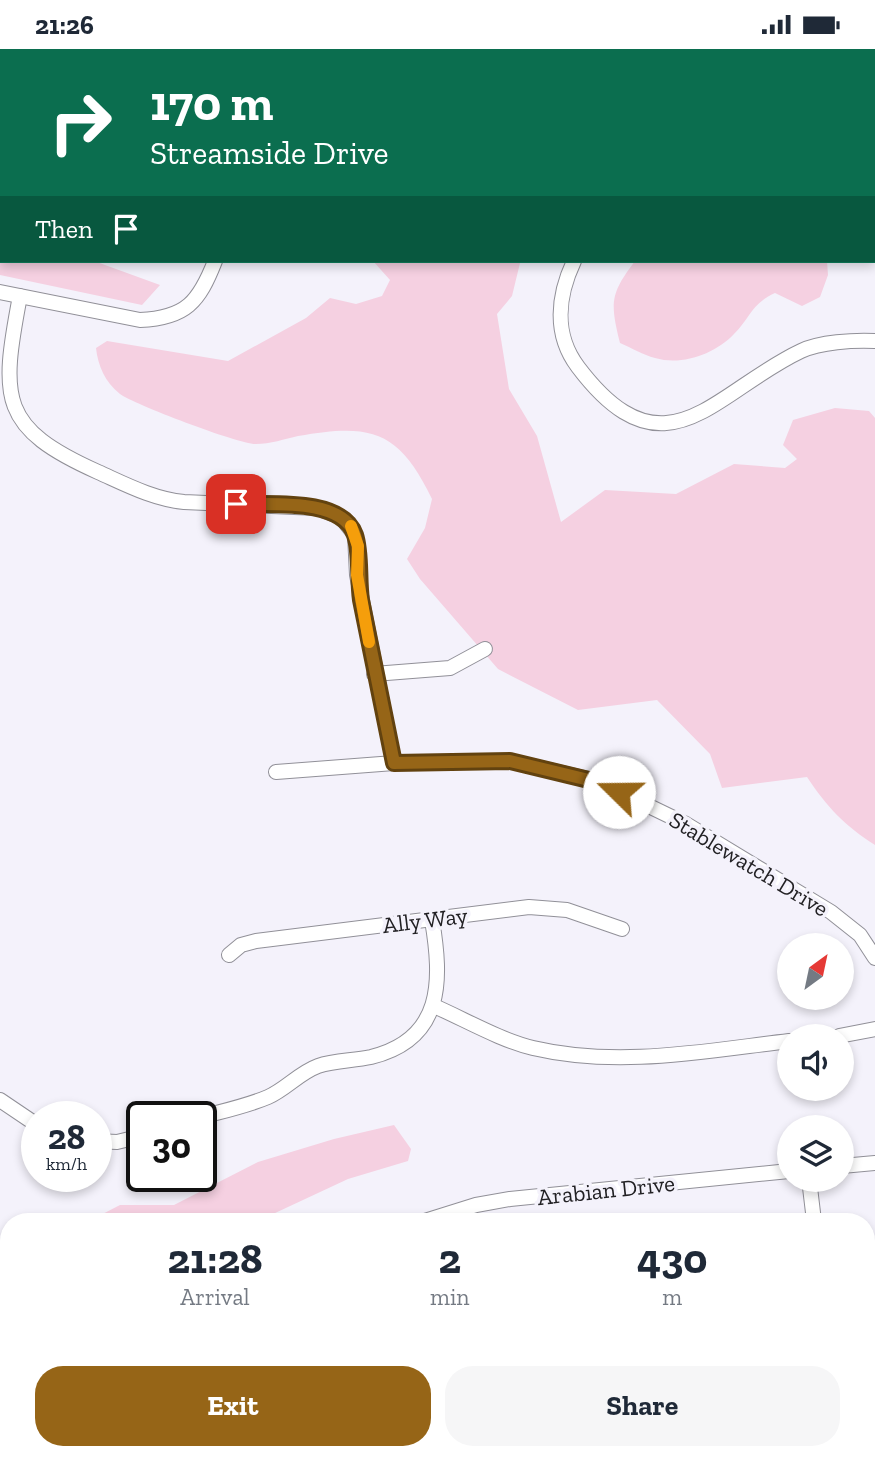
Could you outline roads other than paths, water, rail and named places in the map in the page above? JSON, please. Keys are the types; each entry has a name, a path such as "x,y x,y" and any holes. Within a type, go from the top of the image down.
{"street":[{"path":"0,292 140,320 163,319 192,304 207,282 214,263"},
{"path":"573,263 562,287 560,319 571,357 587,379 636,418 660,423 688,420 718,406 803,350 875,341"},
{"path":"20,296 7,360 6,387 13,413 26,432 56,454 162,498 184,502 317,508 341,517 350,525 357,540 357,575 374,674 394,763"},
{"path":"374,674 414,674 450,668 485,649"},
{"name":"Stablewatch Drive","path":"276,772 394,763 510,761 597,782 686,824 831,912 860,935 875,958"},
{"name":"Ally Way","path":"229,955 241,944 256,940 545,907 588,916 622,929"},
{"path":"217,1112 269,1096 316,1067 390,1052 408,1040 434,1006 439,962 432,920"},
{"path":"434,1006 531,1048 587,1057 622,1059 777,1042"},
{"path":"854,1033 875,1029"},
{"path":"0,1100 21,1114"},
{"path":"854,1165 875,1163"},
{"name":"Arabian Drive","path":"450,1213 510,1199 777,1172"},
{"path":"811,1192 813,1213"}]}
